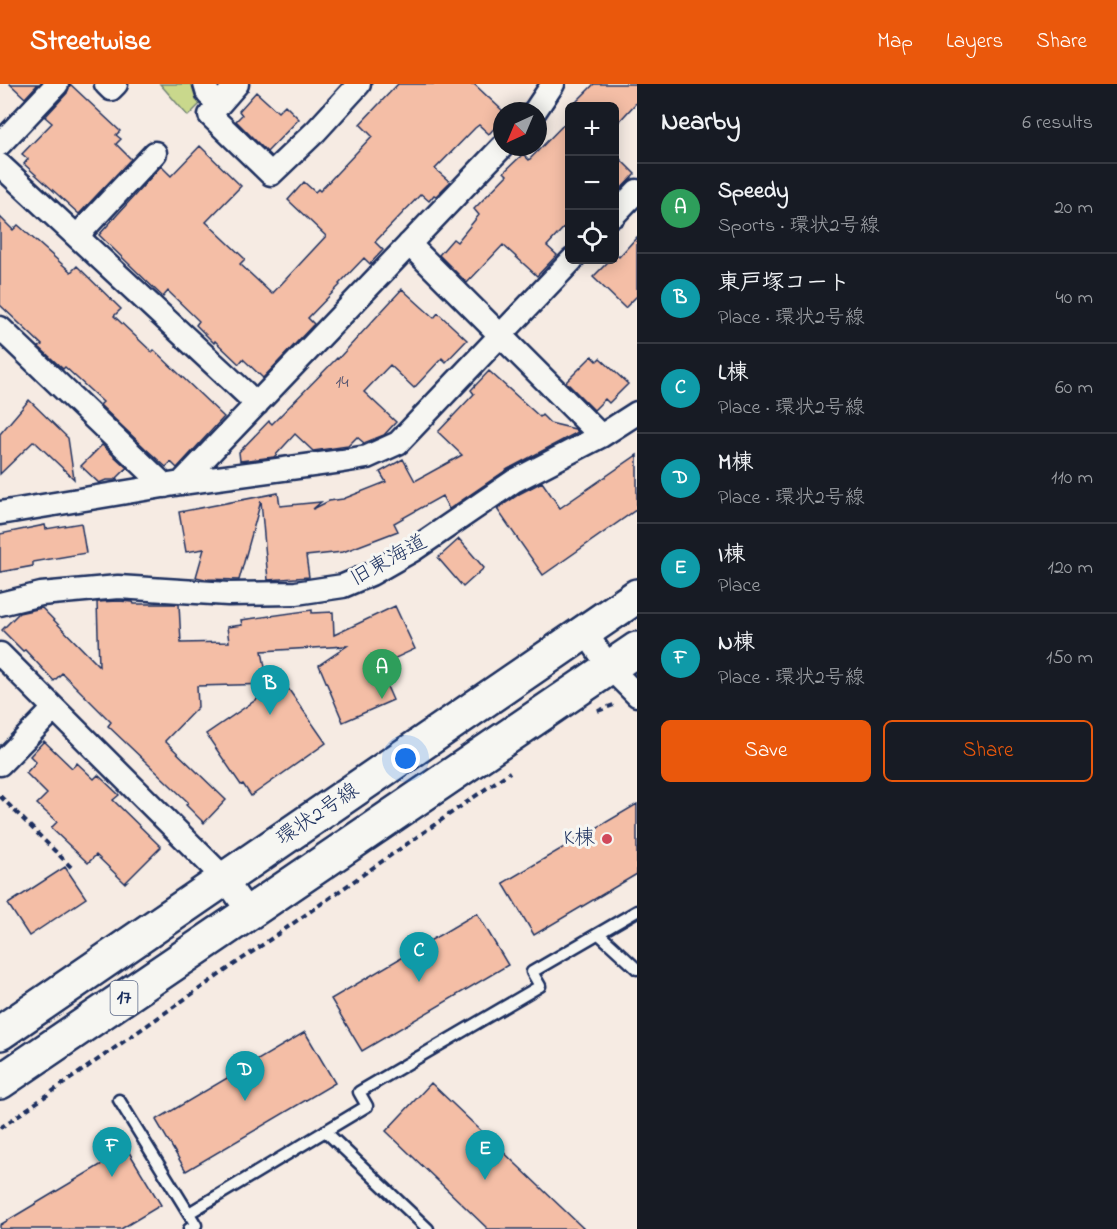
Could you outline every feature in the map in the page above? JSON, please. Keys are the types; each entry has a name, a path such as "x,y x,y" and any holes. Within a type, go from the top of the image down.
{"main road":[{"name":"環状2号線","path":"0,1033 637,596"},
{"name":"環状2号線","path":"0,1082 637,649"}],"street":[{"path":"0,144 57,84"},
{"path":"106,84 111,89 116,84"},
{"path":"205,84 208,94 219,104"},
{"path":"237,84 210,115 271,174 316,131 359,84"},
{"path":"541,102 553,84"},
{"path":"77,236 154,153"},
{"path":"173,484 257,404 493,156"},
{"path":"0,165 257,404"},
{"path":"619,211 637,191"},
{"path":"409,244 601,436"},
{"path":"5,506 367,457 398,443 568,264"},
{"path":"0,328 173,484"},
{"name":"旧東海道","path":"0,604 41,594 118,587 228,594 296,593 342,586 371,574 413,550 514,481 601,436 637,413"},
{"path":"585,632 628,699"},
{"path":"0,654 225,879 249,913"},
{"path":"0,764 54,709"}],"lane":[{"path":"189,1213 367,1106 359,1092 540,986 532,972 637,911"},
{"path":"599,934 637,969"},
{"path":"119,1100 196,1225 189,1229"},
{"path":"325,1131 428,1229"}],"path":[{"path":"597,712 628,699"},
{"path":"0,1128 519,766"},
{"path":"0,796 73,869"}],"green space":[{"path":"160,84 220,84 188,116"}],"building":[{"path":"10,84 38,84 25,98"},
{"path":"70,84 120,131 116,135 121,139 116,144 131,159 79,214 24,164 28,159 22,154 52,123 45,117 67,93"},
{"path":"398,84 474,84 493,102 493,130 489,134 479,125 435,169 450,182 429,201 421,194 375,242 383,250 370,264 364,258 339,284 308,318 314,324 263,378 243,359 239,364 215,341 214,343 196,325 199,321 168,291 163,297 99,235 161,166 171,176 200,146 241,186 206,222 245,259 240,264 272,294 326,236 288,200 304,182 315,192 318,189 320,191 372,136 360,124"},
{"path":"594,84 637,84 637,102 619,122 619,102 576,102"},
{"path":"256,92 278,112 285,105 299,119 267,152 236,121 242,115 239,111"},
{"path":"565,123 565,226 547,246 557,255 537,276 503,245 467,283 439,255 453,239 457,242 479,215 474,209 507,175 504,172 521,156 525,156 529,160 533,156 547,156 547,142"},
{"path":"619,158 635,174 619,191"},
{"path":"0,217 13,230 18,225 71,272 77,266 121,309 114,316 152,352 154,350 224,417 177,468 171,462 166,467 146,449 100,405 103,402 39,347 42,345 0,305"},
{"path":"637,237 637,296 625,308 593,277 606,264 619,264 619,257"},
{"path":"402,289 434,318 438,313 467,340 446,362 442,358 414,388 390,365 364,392 396,422 384,435 364,443 357,437 348,446 313,451 295,434 274,457 240,461 239,452 269,421 272,424 338,359"},
{"path":"592,356 597,361 600,358 628,384 609,403 605,399 594,410 566,382"},
{"path":"489,371 540,417 542,415 550,423 575,429 578,432 508,469 449,509 442,496 394,523 398,531 343,552 306,556 309,577 268,580 261,501 239,580 196,577 204,549 186,552 179,512 278,493 280,506 321,502 313,509 329,501 343,499 386,482 380,472 403,459 415,481 462,455 438,432 474,394 471,390"},
{"path":"29,400 68,438 74,479 34,441 0,474 0,434"},
{"path":"102,445 127,468 115,480 99,483 81,466"},
{"path":"637,455 637,509 543,575 497,509 542,482 560,508"},
{"path":"81,523 86,553 33,562 33,566 0,572 0,534 45,525 46,529"},
{"path":"459,539 484,568 463,587 438,558"},
{"path":"118,601 134,604 179,604 181,643 229,642 227,627 242,625 241,620 312,610 312,613 333,612 334,635 395,606 415,649 378,666 393,700 343,722 319,665 347,646 262,651 268,684 197,686 198,707 165,741 226,800 204,823 186,805 188,802 108,726 111,722 62,673 54,681 25,650 23,651 2,630 19,613 42,608 99,666 97,602"},
{"path":"287,687 326,743 251,796 206,734 269,691 270,699"},
{"path":"44,741 72,768 77,763 94,779 98,775 119,795 113,800 161,847 125,883 96,855 88,863 51,828 57,822 37,804 47,794 26,773 36,762 30,756"},
{"name":"K棟","path":"637,804 637,874 534,935 503,883"},
{"path":"65,867 86,898 29,936 8,904"},
{"path":"477,913 508,965 362,1051 331,999"},
{"path":"305,1032 335,1083 186,1171 156,1120"},
{"path":"431,1083 584,1229 488,1229 386,1131"},
{"path":"127,1149 161,1205 121,1229 0,1229 0,1225"}],"place":[{"name":"Speedy","path":"382,699"},
{"name":"東戸塚コート","path":"270,715"},
{"name":"K棟","path":"607,839"},
{"name":"L棟","path":"419,982"},
{"name":"M棟","path":"245,1101"},
{"name":"N棟","path":"112,1177"},
{"name":"I棟","path":"485,1180"}]}
